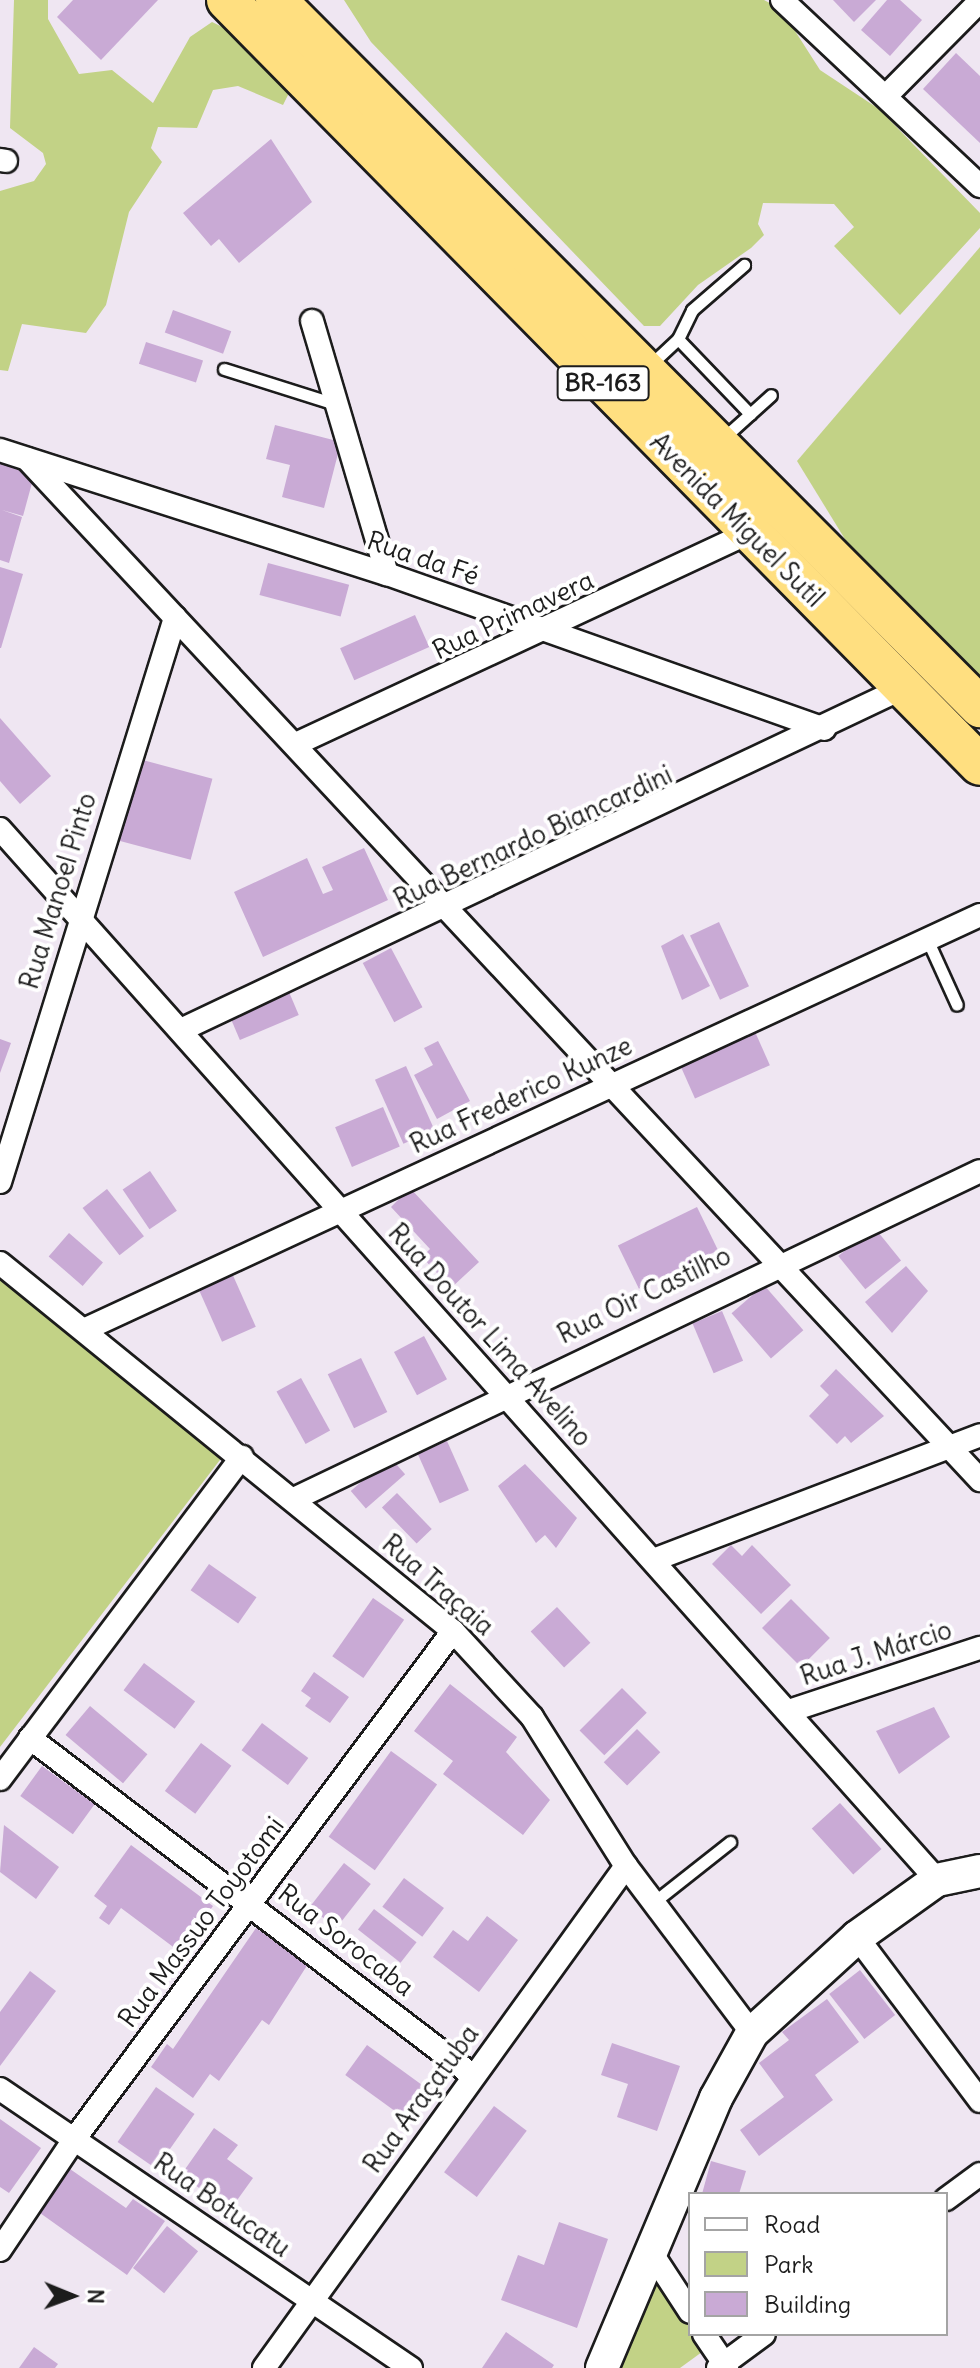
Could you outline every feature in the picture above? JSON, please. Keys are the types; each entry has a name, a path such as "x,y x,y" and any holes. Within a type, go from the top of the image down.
{"highway":[{"name":"Avenida Miguel Sutil","path":"227,0 980,765"},
{"name":"Avenida Miguel Sutil","path":"276,0 720,442 980,707"}],"street":[{"path":"782,0 980,186"},
{"path":"886,96 980,1"},
{"path":"312,321 387,574"},
{"name":"Rua da Fé","path":"0,450 387,574 824,729"},
{"path":"27,459 452,907 980,1480"},
{"name":"Rua Primavera","path":"298,743 548,632 749,533"},
{"name":"Rua Manoel Pinto","path":"0,1182 78,917 175,618"},
{"name":"Rua Bernardo Biancardini","path":"183,1029 452,907 903,688"},
{"name":"Rua Doutor Lima Avelino","path":"0,829 183,1029 340,1211 656,1559 937,1880"},
{"name":"Rua Frederico Kunze","path":"88,1328 611,1083 980,915"},
{"name":"Rua Oir Castilho","path":"294,1499 780,1260 980,1171"},
{"name":"Rua Traçaia","path":"0,1263 88,1328 453,1631 532,1717 626,1866 752,2033"},
{"path":"656,1559 980,1435"},
{"path":"0,1779 242,1457"},
{"name":"Rua Massuo Toyotomi","path":"0,2250 75,2138 453,1631"},
{"name":"Rua J. Márcio","path":"789,1711 980,1648"},
{"name":"Rua Sorocaba","path":"30,1738 252,1901 472,2075"},
{"name":"Rua Araçatuba","path":"264,2368 472,2075 626,1866"},
{"path":"602,2368 649,2249 752,2033 857,1937 937,1880 980,1871"},
{"path":"857,1937 980,2101"},
{"name":"Rua Botucatu","path":"0,2089 411,2368"},
{"path":"948,2198 980,2174"},
{"path":"649,2249 688,2309"},
{"path":"705,2336 723,2367 762,2336"}],"lane":[{"path":"646,369 678,339 692,310 744,265"},
{"path":"678,339 750,414"},
{"path":"224,369 338,405"},
{"path":"720,442 771,395"},
{"path":"927,939 957,1005"},
{"path":"654,1902 730,1842"}],"green space":[{"path":"14,0 48,0 48,19 79,74 112,70 153,103 190,37 212,22 233,32 289,93 283,105 238,86 213,90 197,128 158,127 151,148 162,162 129,212 106,305 86,333 22,324 8,371 0,370 0,191 34,181 46,164 43,153 10,128"},
{"path":"344,0 764,0 781,9 820,70 879,109 980,213 980,228 900,315 834,246 854,227 834,204 763,203 758,224 764,235 751,248 698,285 660,326 644,326 371,42"},
{"path":"980,247 980,685 859,562 797,461"},
{"path":"0,1277 223,1456 0,1747"},
{"path":"652,2278 688,2314 688,2336 702,2336 702,2352 680,2368 615,2368"}],"building":[{"path":"73,0 158,0 101,60 57,17"},
{"path":"833,0 876,0 854,22"},
{"path":"887,0 900,0 922,20 890,56 861,30"},
{"path":"956,53 980,76 980,143 923,89"},
{"path":"271,139 312,202 239,263 219,239 211,246 183,213"},
{"path":"173,310 231,331 223,354 165,333"},
{"path":"146,342 203,361 196,382 139,364"},
{"path":"275,425 341,442 324,508 282,497 290,465 266,459"},
{"path":"0,463 35,472 23,516 2,510 22,517 9,563 0,560"},
{"path":"268,563 349,585 341,617 259,595"},
{"path":"0,567 23,574 1,648 0,648"},
{"path":"415,615 429,647 354,680 340,648"},
{"path":"0,718 51,776 20,804 0,781"},
{"path":"139,759 212,779 191,860 117,840"},
{"path":"364,848 388,900 263,957 234,892 307,858 323,894 333,890 322,867"},
{"path":"719,922 749,986 720,1000 690,936"},
{"path":"683,934 710,986 682,1000 661,946"},
{"path":"391,948 422,1007 394,1022 363,963"},
{"path":"289,992 299,1015 240,1040 230,1017"},
{"path":"752,1025 770,1065 695,1099 677,1058"},
{"path":"0,1039 11,1043 0,1073"},
{"path":"438,1041 470,1101 437,1119 414,1075 433,1065 424,1048"},
{"path":"406,1066 434,1130 403,1144 375,1080"},
{"path":"383,1107 400,1147 352,1167 335,1127"},
{"path":"150,1171 177,1211 149,1229 123,1189"},
{"path":"410,1188 479,1262 451,1288 422,1257 430,1249 391,1207"},
{"path":"107,1189 144,1236 120,1255 83,1208"},
{"path":"697,1207 718,1250 639,1289 618,1246"},
{"path":"874,1227 901,1260 865,1289 838,1256"},
{"path":"69,1233 103,1263 83,1286 49,1256"},
{"path":"906,1266 928,1291 892,1333 865,1302"},
{"path":"231,1271 256,1327 222,1342 197,1286"},
{"path":"764,1285 803,1330 771,1358 732,1313"},
{"path":"722,1311 743,1361 714,1373 693,1324"},
{"path":"424,1336 447,1379 417,1395 394,1352"},
{"path":"361,1358 387,1412 354,1428 328,1374"},
{"path":"836,1369 884,1416 851,1443 845,1436 837,1444 809,1416 829,1395 820,1386"},
{"path":"301,1378 330,1430 306,1444 277,1392"},
{"path":"447,1441 469,1490 440,1503 418,1454"},
{"path":"390,1457 405,1474 366,1508 351,1491"},
{"path":"525,1464 577,1518 556,1548 545,1535 536,1543 498,1486"},
{"path":"397,1493 432,1529 417,1544 382,1508"},
{"path":"731,1545 742,1556 752,1545 791,1585 761,1614 712,1564"},
{"path":"209,1564 257,1597 238,1623 191,1590"},
{"path":"373,1598 404,1620 363,1678 332,1656"},
{"path":"791,1599 830,1638 801,1667 762,1628"},
{"path":"557,1607 590,1643 564,1667 531,1632"},
{"path":"144,1663 195,1702 175,1729 124,1690"},
{"path":"314,1672 349,1697 330,1723 305,1706 311,1698 301,1691"},
{"path":"450,1684 517,1737 506,1752 550,1800 523,1835 443,1774 453,1761 414,1731"},
{"path":"622,1688 647,1713 604,1755 580,1730"},
{"path":"90,1706 147,1754 123,1783 66,1735"},
{"path":"934,1707 950,1737 899,1774 876,1731"},
{"path":"262,1723 308,1758 288,1785 242,1750"},
{"path":"637,1729 660,1752 627,1786 604,1762"},
{"path":"201,1743 231,1766 195,1814 165,1791"},
{"path":"391,1751 437,1785 375,1870 329,1837"},
{"path":"42,1766 95,1804 73,1834 20,1796"},
{"path":"840,1803 881,1849 853,1875 812,1828"},
{"path":"4,1825 59,1867 36,1899 0,1872"},
{"path":"131,1845 213,1906 180,1952 121,1908 109,1925 99,1918 107,1906 94,1896"},
{"path":"344,1863 371,1884 336,1928 310,1907"},
{"path":"404,1878 444,1908 422,1937 382,1907"},
{"path":"374,1909 417,1942 401,1963 358,1929"},
{"path":"487,1916 518,1940 479,1992 433,1957 453,1930 468,1941"},
{"path":"256,1928 308,1964 269,2025 262,2020 219,2081 210,2074 193,2098 151,2067 167,2044 173,2049"},
{"path":"860,1970 895,2015 864,2039 829,1994"},
{"path":"30,1971 56,1991 0,2066 0,2012"},
{"path":"827,1999 859,2042 815,2075 833,2100 759,2156 740,2130 784,2097 759,2063 789,2040 782,2032"},
{"path":"612,2043 680,2066 657,2131 617,2117 628,2084 601,2075"},
{"path":"367,2045 429,2090 408,2120 345,2075"},
{"path":"156,2087 195,2114 156,2169 118,2142"},
{"path":"494,2106 527,2131 477,2197 444,2172"},
{"path":"0,2119 41,2148 9,2193 0,2187"},
{"path":"214,2128 238,2145 227,2159 253,2178 230,2210 181,2175"},
{"path":"711,2161 746,2171 740,2192 703,2192"},
{"path":"70,2169 126,2208 133,2199 165,2221 127,2275 40,2213"},
{"path":"559,2222 608,2239 577,2328 501,2300 518,2255 544,2265"},
{"path":"167,2226 198,2251 164,2293 133,2268"},
{"path":"506,2332 554,2365 552,2368 482,2368"},
{"path":"34,2347 58,2364 55,2368 19,2368"}]}
